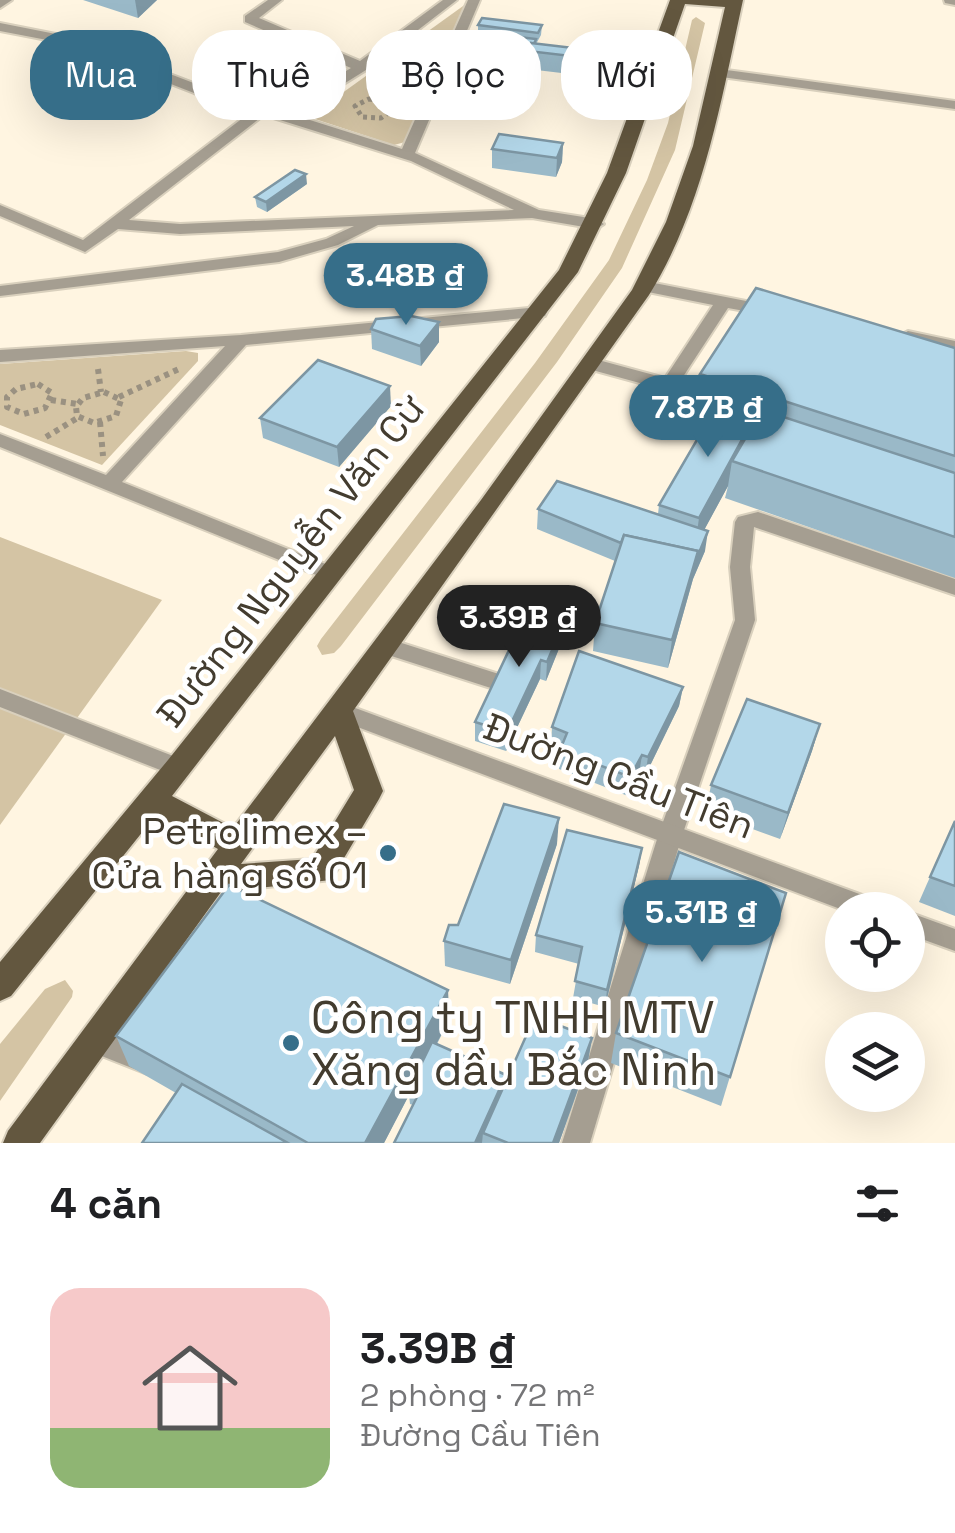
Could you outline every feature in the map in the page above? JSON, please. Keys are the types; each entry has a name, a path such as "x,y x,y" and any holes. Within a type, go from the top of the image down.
{"main road":[{"name":"Đường Nguyễn Văn Cừ","path":"0,986 178,768 568,272 596,224 622,162 678,0"},
{"path":"20,1143 93,1040 205,898 238,845 644,286 676,222 702,146 735,2 690,0"},
{"path":"205,898 321,870 369,790 339,711"},
{"path":"152,799 238,845"}],"street":[{"path":"276,0 250,20 361,67"},
{"path":"346,76 451,0"},
{"path":"407,156 474,0"},
{"path":"0,27 71,41 192,85"},
{"path":"720,73 955,105"},
{"path":"0,210 85,247 249,120"},
{"path":"294,120 407,156 535,214"},
{"path":"114,224 180,229 535,214 596,224"},
{"path":"0,291 279,257 332,242 374,221"},
{"path":"644,286 799,316"},
{"path":"591,364 668,385 724,302"},
{"path":"0,356 241,340 540,312"},
{"path":"893,333 955,347"},
{"path":"107,475 241,340"},
{"path":"0,440 107,475 331,574"},
{"path":"576,1143 670,836 745,620 740,568 744,522 758,518 955,587"},
{"path":"386,646 498,682"},
{"path":"0,698 178,768"},
{"name":"Đường Cầu Tiên","path":"339,711 825,893"},
{"path":"925,929 955,940"},
{"path":"93,1040 168,1068"}],"path":[{"path":"382,100 393,107 386,116 366,118 356,112 356,106 363,101 382,100"},
{"path":"51,400 49,389 38,384 4,395 7,407 24,414 38,411 51,400 78,404 90,394 101,392 119,398 195,362"},
{"path":"98,364 101,392"},
{"path":"38,442 79,417 100,422 120,411 119,398"},
{"path":"78,404 79,417"},
{"path":"100,422 107,475"}],"shaded area":[{"path":"470,1 457,30 430,30"},
{"path":"696,17 705,23 692,78 690,30"},
{"path":"366,76 366,120 415,120 405,142 394,145 318,120 346,120 346,90"},
{"path":"682,120 675,150 622,268 557,362 341,646 334,653 322,655 317,646 321,639 535,363 609,260 647,180 668,123"},
{"path":"198,353 198,361 102,465 0,425 0,364"},
{"path":"0,537 162,600 0,825"},
{"path":"65,980 73,991 72,997 0,1101 0,1044 45,989"}],"building":[{"path":"482,18 542,25 540,30 516,30 478,25"},
{"path":"541,44 561,47 561,55 541,53"},
{"path":"499,134 563,143 557,158 492,149"},
{"path":"295,170 306,174 266,202 255,197"},
{"path":"756,288 955,348 955,456 700,374"},
{"path":"411,316 439,322 420,346 371,329 376,319"},
{"path":"318,360 390,386 337,447 260,418"},
{"path":"719,402 756,414 699,518 659,505"},
{"path":"762,410 955,473 955,537 732,461"},
{"path":"557,481 708,531 696,560 698,551 624,535 621,543 538,509"},
{"path":"624,535 698,551 672,640 595,623"},
{"path":"511,588 538,595 523,621 499,616"},
{"path":"527,612 564,622 547,662 541,660 507,732 475,722"},
{"path":"579,651 683,687 648,757 642,755 630,777 560,750 567,733 552,727"},
{"path":"747,699 820,724 788,813 711,785"},
{"path":"504,804 559,818 511,960 444,941 449,925 458,925"},
{"path":"955,821 955,886 930,877"},
{"path":"567,830 642,848 607,990 575,981 582,947 536,935"},
{"path":"679,852 786,893 730,1077 616,1033"},
{"name":"Công ty TNHH MTV Xăng dầu Bắc Ninh","path":"229,885 448,990 365,1143 308,1143 116,1036"},
{"path":"535,1016 592,1038 553,1143 508,1143 483,1133"},
{"path":"432,1042 506,1075 475,1143 394,1143 419,1093 409,1089"},
{"path":"182,1084 288,1143 142,1143"}],"place":[{"name":"Petrolimex – Cửa hàng số 01","path":"388,853"},
{"name":"Công ty TNHH MTV Xăng dầu Bắc Ninh","path":"291,1043"}]}
